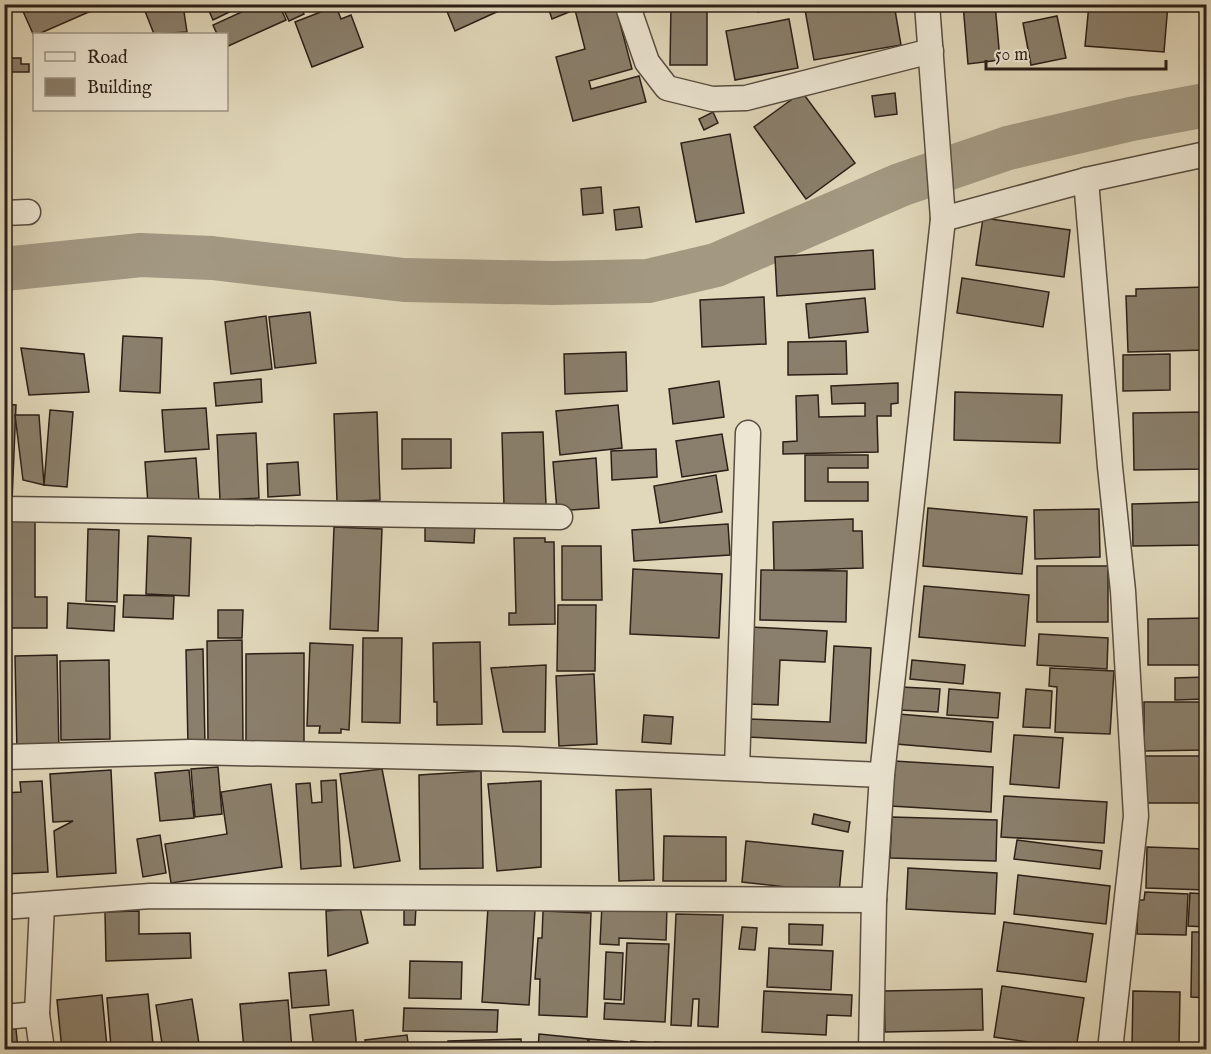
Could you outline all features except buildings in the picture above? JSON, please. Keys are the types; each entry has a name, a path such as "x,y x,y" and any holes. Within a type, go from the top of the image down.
{"street":[{"path":"627,4 647,62 667,88 712,99 746,98 931,51"},
{"path":"871,1050 874,900 882,775 943,209 927,4"},
{"path":"943,209 1206,154"},
{"path":"1086,180 1110,467 1124,591 1136,816 1110,1050"},
{"path":"737,768 748,434"},
{"path":"4,509 560,517"},
{"path":"4,757 203,752 737,768 882,775"},
{"path":"4,907 150,896 874,900"},
{"path":"42,905 37,1014 42,1050"},
{"path":"4,1017 37,1014"}],"waterway":[{"path":"4,269 141,255 212,258 404,280 552,283 648,281 716,265 900,185 1008,148 1131,119 1206,105"}]}
